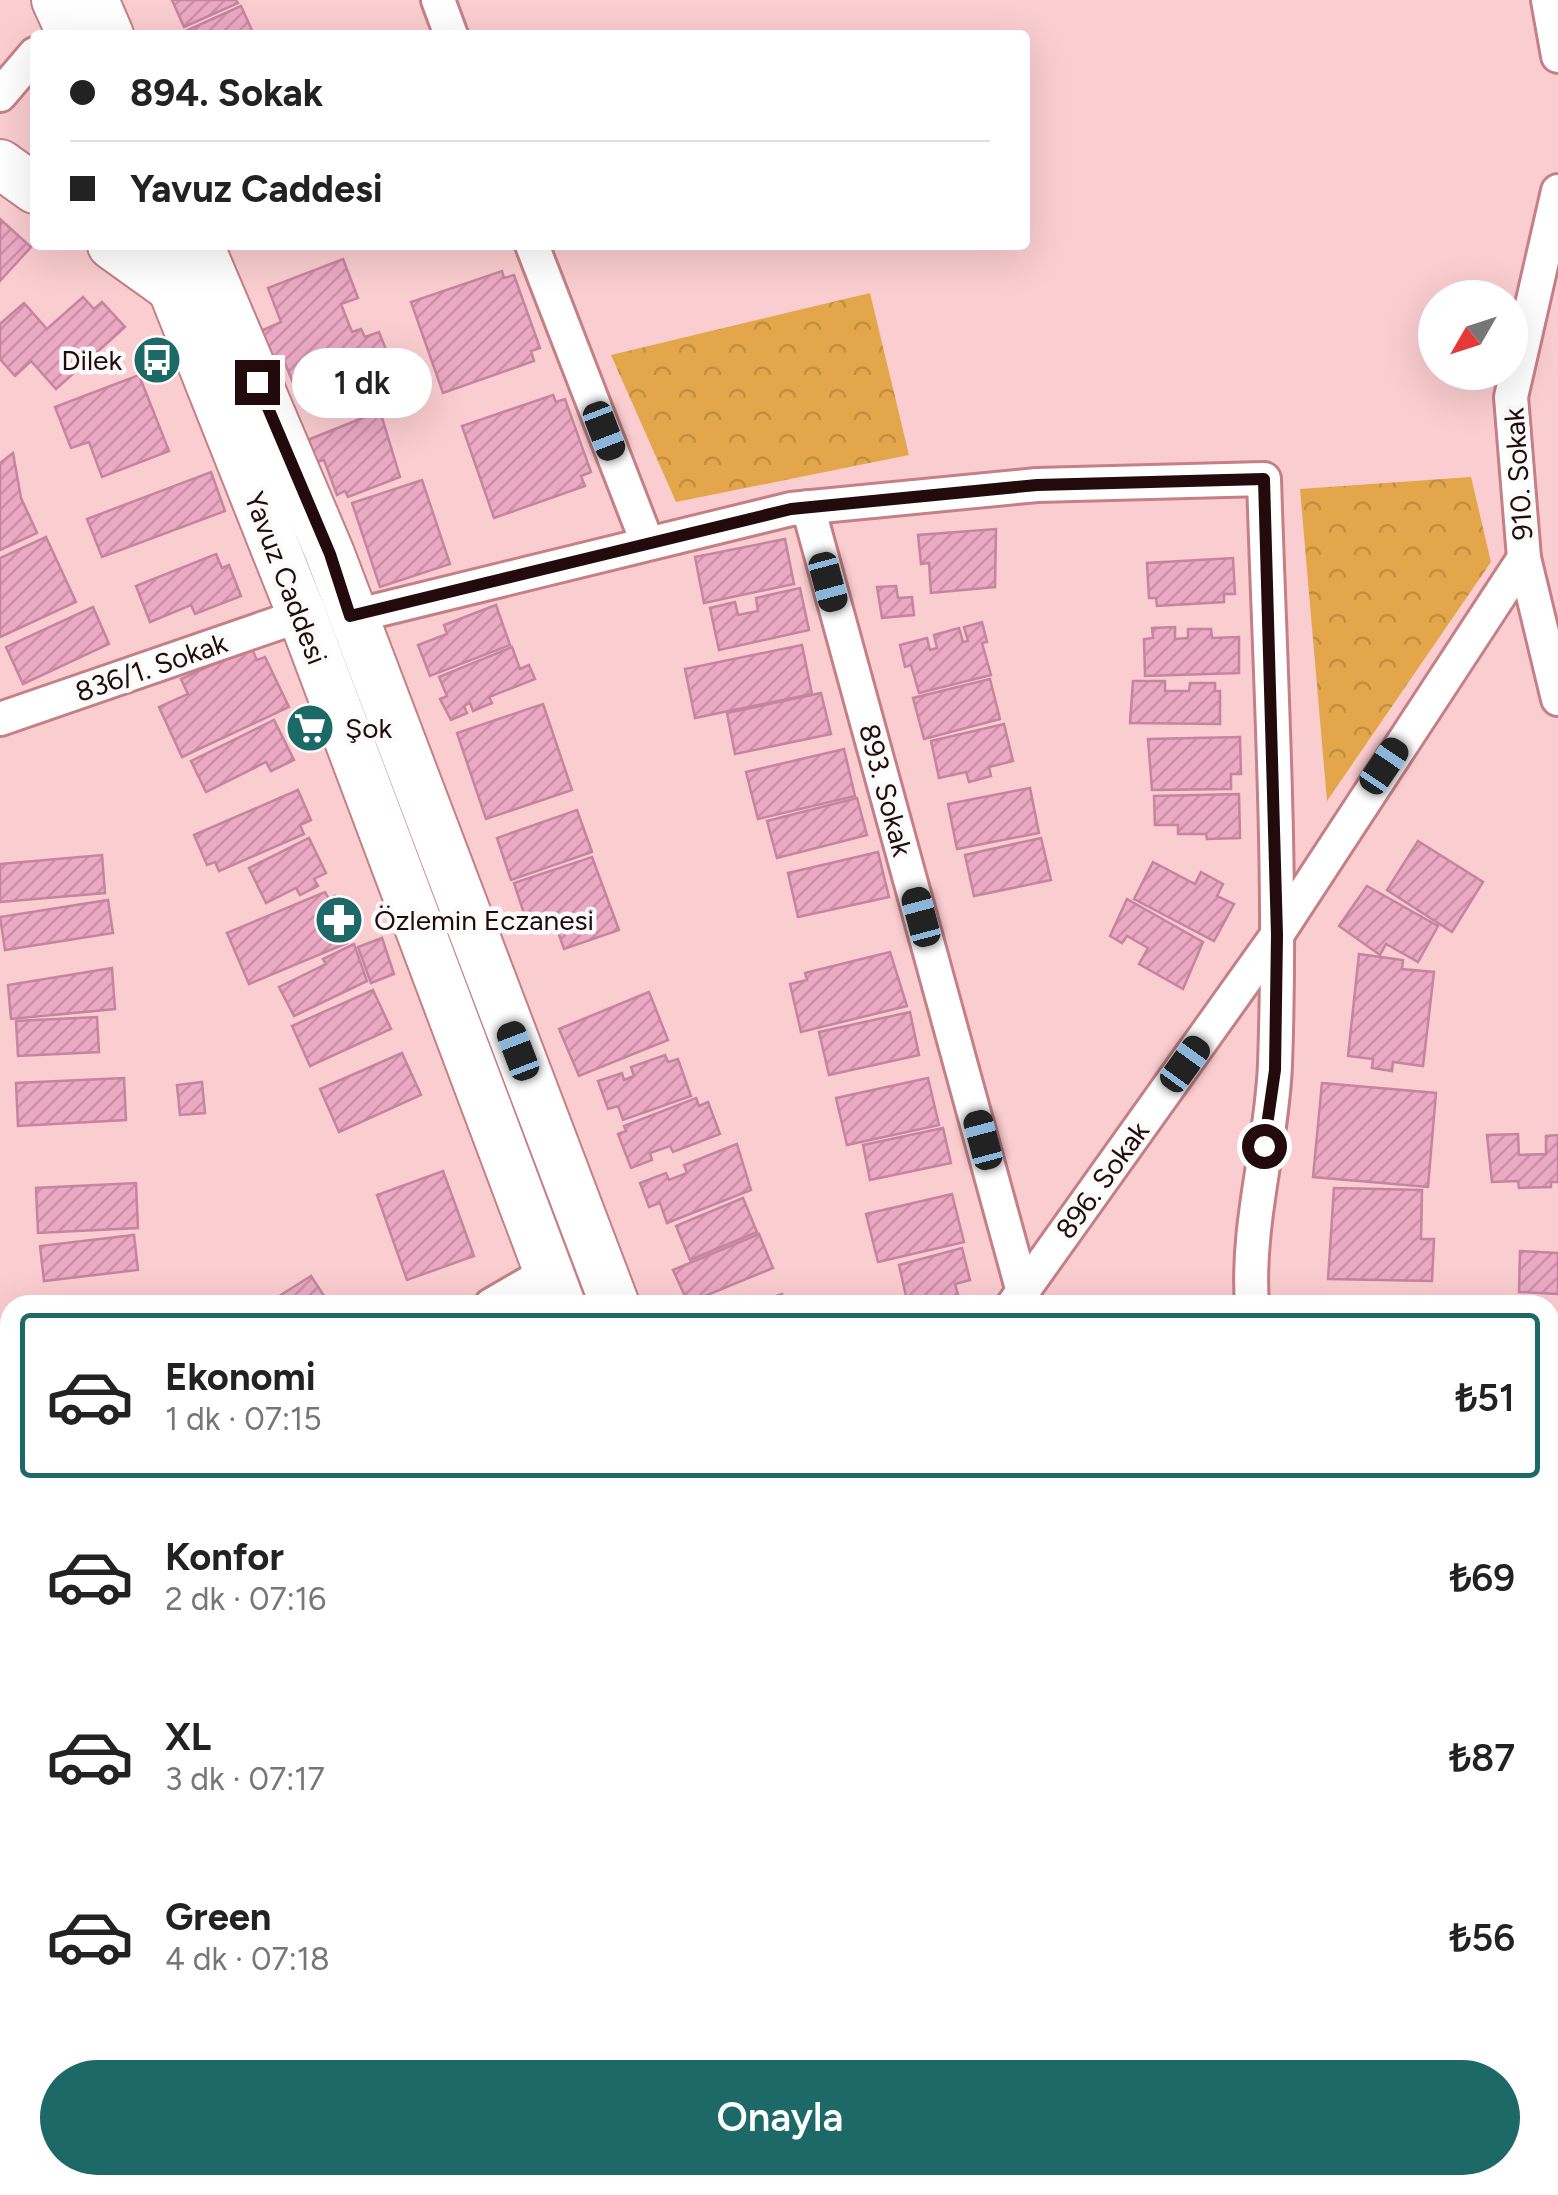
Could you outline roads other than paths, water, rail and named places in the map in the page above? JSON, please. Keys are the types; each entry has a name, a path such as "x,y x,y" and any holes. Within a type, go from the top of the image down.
{"main road":[{"path":"67,20 96,30"},
{"path":"0,164 30,185"},
{"path":"119,250 172,288"},
{"name":"Yavuz Caddesi","path":"157,250 302,615 554,1289"},
{"name":"Yavuz Caddesi","path":"201,250 330,554 350,616 612,1295"}],"street":[{"path":"438,0 449,30"},
{"path":"1548,0 1558,56"},
{"path":"0,96 30,62"},
{"name":"910. Sokak","path":"1558,192 1511,397 1524,558 1558,699"},
{"path":"534,250 647,542"},
{"path":"350,616 647,542 808,508 1037,485 1264,479 1277,935 1275,1070 1248,1260 1251,1295"},
{"name":"893. Sokak","path":"808,508 1020,1295"},
{"name":"896. Sokak","path":"1025,1295 1277,935 1524,558"},
{"name":"836/1. Sokak","path":"0,719 302,615"}],"place":[{"name":"Dilek","path":"157,360"},
{"name":"Şok","path":"310,728"},
{"name":"Özlemin Eczanesi","path":"339,920"}]}
